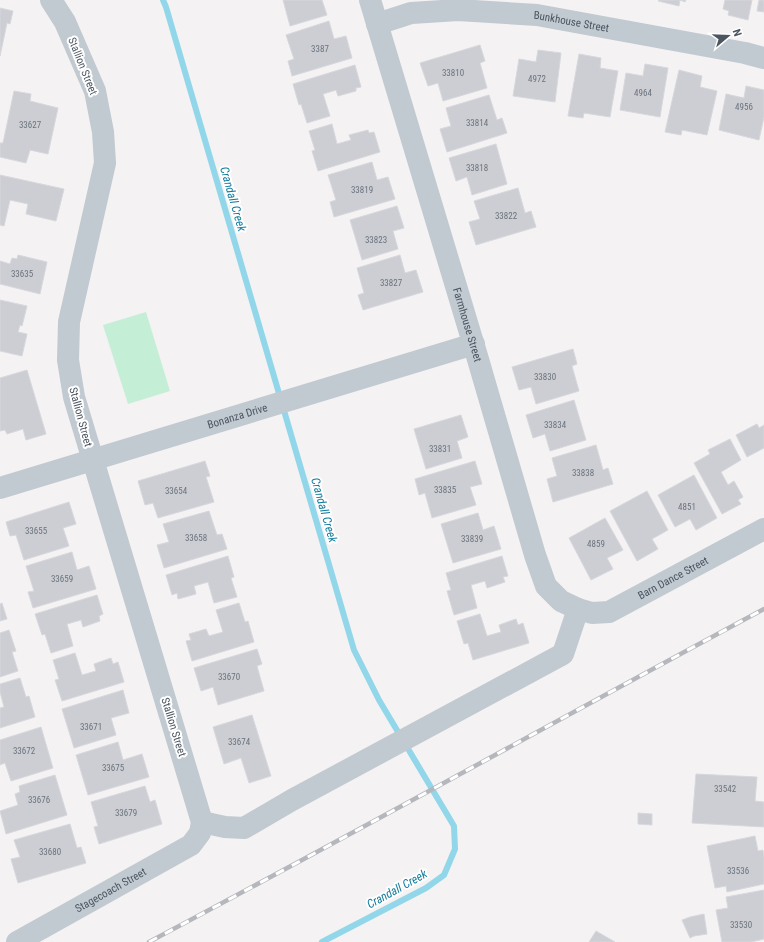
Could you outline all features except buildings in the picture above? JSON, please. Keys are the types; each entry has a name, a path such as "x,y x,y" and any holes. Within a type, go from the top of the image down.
{"street":[{"name":"Stallion Street","path":"51,0 65,22 95,91 103,132 105,164 69,322 68,360 74,397 201,827"},
{"name":"Farmhouse Street","path":"370,0 474,344 535,555 546,586 561,601 578,609"},
{"name":"Bunkhouse Street","path":"377,24 412,14 458,10 537,15 745,53 764,58"},
{"name":"Bonanza Drive","path":"0,488 474,344"},
{"name":"Barn Dance Street","path":"578,609 592,613 609,612 764,528"},
{"path":"201,827 244,828 292,800 563,654 578,609"},
{"name":"Stagecoach Street","path":"17,942 191,845 201,827"}],"green space":[{"path":"146,312 170,391 128,404 103,325"}],"waterway":[{"name":"Crandall Creek","path":"163,0 354,650 379,700 454,826 455,849 444,875 426,888 322,942"}],"railway":[{"path":"149,942 764,609"}]}
